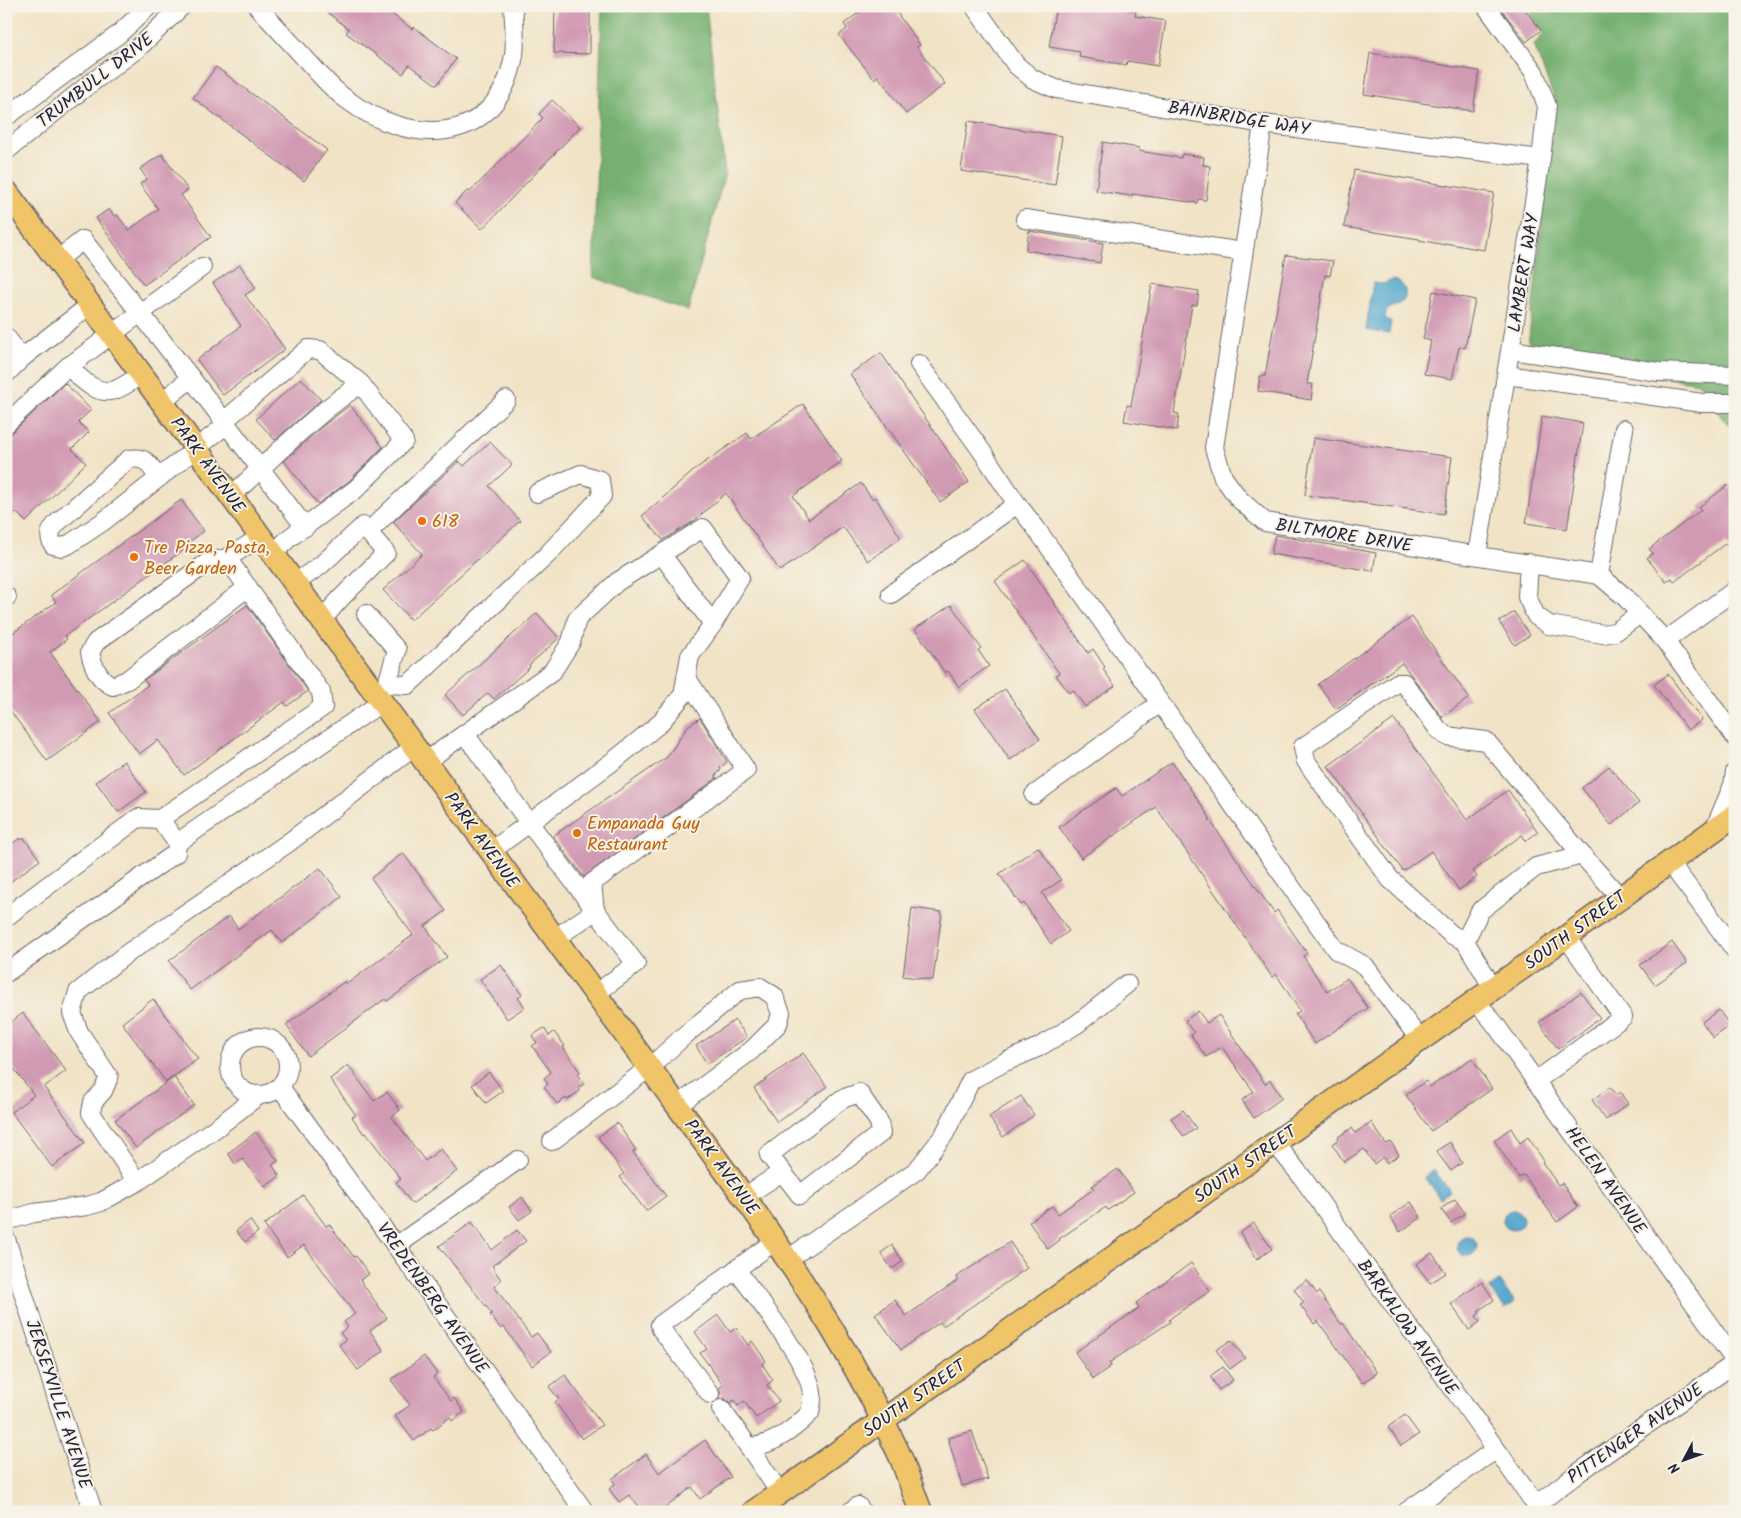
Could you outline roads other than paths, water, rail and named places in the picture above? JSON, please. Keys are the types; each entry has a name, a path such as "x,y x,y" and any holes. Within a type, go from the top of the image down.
{"main road":[{"name":"PARK AVENUE","path":"6,191 295,584 382,693 419,754 775,1241 838,1338 901,1459 921,1512"},
{"name":"SOUTH STREET","path":"753,1512 1566,937 1735,815"}],"street":[{"name":"TRUMBULL DRIVE","path":"6,117 118,34 149,6"},
{"name":"TRUMBULL DRIVE","path":"6,151 87,86 137,49 182,6"},
{"path":"256,6 345,99 366,112 387,121 413,130 434,132 466,126 482,115 498,98 504,86 514,54 513,6"},
{"name":"BAINBRIDGE WAY","path":"974,6 1016,64 1033,79 1056,89 1263,124 1541,159"},
{"name":"LAMBERT WAY","path":"1477,555 1541,159 1546,106 1534,72 1486,6"},
{"name":"BILTMORE DRIVE","path":"1263,124 1214,448 1223,477 1239,499 1265,522 1599,574"},
{"path":"1025,219 1243,252"},
{"path":"57,260 83,240 305,527"},
{"path":"6,424 68,366 202,267"},
{"path":"6,374 22,358 90,305"},
{"path":"6,337 22,358"},
{"path":"159,478 145,460 129,459 57,523 50,532 53,545 62,547 104,522 196,449 308,349 320,350 361,384 404,441 356,489 289,538 207,563 96,642 90,652 92,665 105,682 113,686 127,680 248,588"},
{"path":"1511,350 1659,372 1735,374"},
{"path":"919,364 1336,950 1365,966 1420,1040"},
{"path":"68,366 82,380 99,391 114,390 142,375"},
{"path":"1626,392 1630,368"},
{"path":"1507,375 1702,403 1735,403"},
{"path":"162,402 191,378"},
{"path":"231,496 287,443 347,392 361,384"},
{"path":"368,532 506,400"},
{"path":"1624,429 1599,574 1625,597 1664,641 1735,737"},
{"path":"177,843 382,693 408,685 546,556 602,496 600,480 581,474 537,492"},
{"path":"891,594 1017,504"},
{"path":"295,584 321,565 363,526 386,553 322,620"},
{"path":"136,1182 91,1113 93,1102 103,1091 109,1077 79,1032 72,1012 78,992 125,956 419,754 465,734 552,672 571,642 578,619 617,582 703,528 740,578 713,624 690,656 683,695 659,724 616,759 490,852"},
{"path":"662,555 713,624"},
{"path":"6,917 138,818 160,819 323,707 322,692 227,558"},
{"path":"1529,563 1526,597 1536,616 1549,625 1603,634 1614,632 1640,614"},
{"path":"1664,641 1735,590"},
{"path":"366,614 397,650 382,693"},
{"path":"596,911 592,883 746,770 686,677"},
{"path":"1582,855 1536,867 1480,910 1466,941 1452,935 1390,880 1306,761 1303,746 1397,683 1404,683 1438,729 1446,736 1486,741 1620,897"},
{"path":"1034,795 1160,702"},
{"path":"465,734 530,824 636,964 595,994"},
{"path":"1714,830 1733,785 1735,772"},
{"path":"6,974 176,852 177,843 160,819"},
{"path":"1670,863 1735,950"},
{"path":"554,939 596,911"},
{"path":"1536,1082 1623,1018 1566,937"},
{"name":"HELEN AVENUE","path":"1466,941 1495,1024 1735,1362"},
{"path":"788,1260 918,1170 944,1135 971,1080 1004,1062 1039,1047 1070,1029 1127,984"},
{"path":"552,1141 649,1068 684,1035 740,990 760,987 774,996 781,1013 778,1024 752,1050 677,1106"},
{"path":"259,1037 270,1039 279,1045 286,1055 288,1066 286,1077 280,1087 271,1093 259,1095 248,1093 239,1087 232,1078 230,1066 232,1055 238,1046 248,1039 259,1037"},
{"name":"VREDENBERG AVENUE","path":"280,1087 396,1246 585,1512"},
{"path":"859,1093 879,1122 881,1133 800,1195 782,1172 770,1155 842,1099 859,1093"},
{"path":"6,1221 34,1213 87,1206 101,1202 136,1182 216,1128 259,1095"},
{"name":"BARKALOW AVENUE","path":"1275,1143 1538,1509"},
{"path":"396,1246 518,1160"},
{"path":"744,1197 782,1172"},
{"name":"JERSEYVILLE AVENUE","path":"6,1240 93,1512"},
{"path":"710,1394 661,1329 660,1324 775,1241"},
{"path":"736,1268 792,1349 806,1373 812,1393 810,1413 794,1428 788,1433 760,1446 749,1447"},
{"name":"PITTENGER AVENUE","path":"1538,1509 1578,1473 1735,1362"},
{"path":"721,1409 780,1493"},
{"path":"1406,1512 1495,1450"},
{"path":"850,1512 858,1506 862,1512"}],"water":[{"path":"1392,280 1402,284 1405,290 1405,297 1403,301 1389,309 1385,314 1385,318 1391,322 1389,334 1366,330 1373,283 1383,284"},
{"path":"1434,1170 1450,1191 1440,1198 1424,1177"},
{"path":"1513,1210 1520,1213 1523,1220 1520,1227 1513,1230 1506,1227 1503,1220 1506,1213"},
{"path":"1467,1236 1474,1239 1477,1246 1474,1253 1467,1256 1460,1253 1457,1246 1460,1239"},
{"path":"1499,1281 1515,1302 1505,1309 1489,1288"}],"place":[{"name":"618","path":"422,521"},
{"name":"Tre Pizza, Pasta, Beer Garden","path":"134,557"},
{"name":"Empanada Guy Restaurant","path":"577,833"}]}
